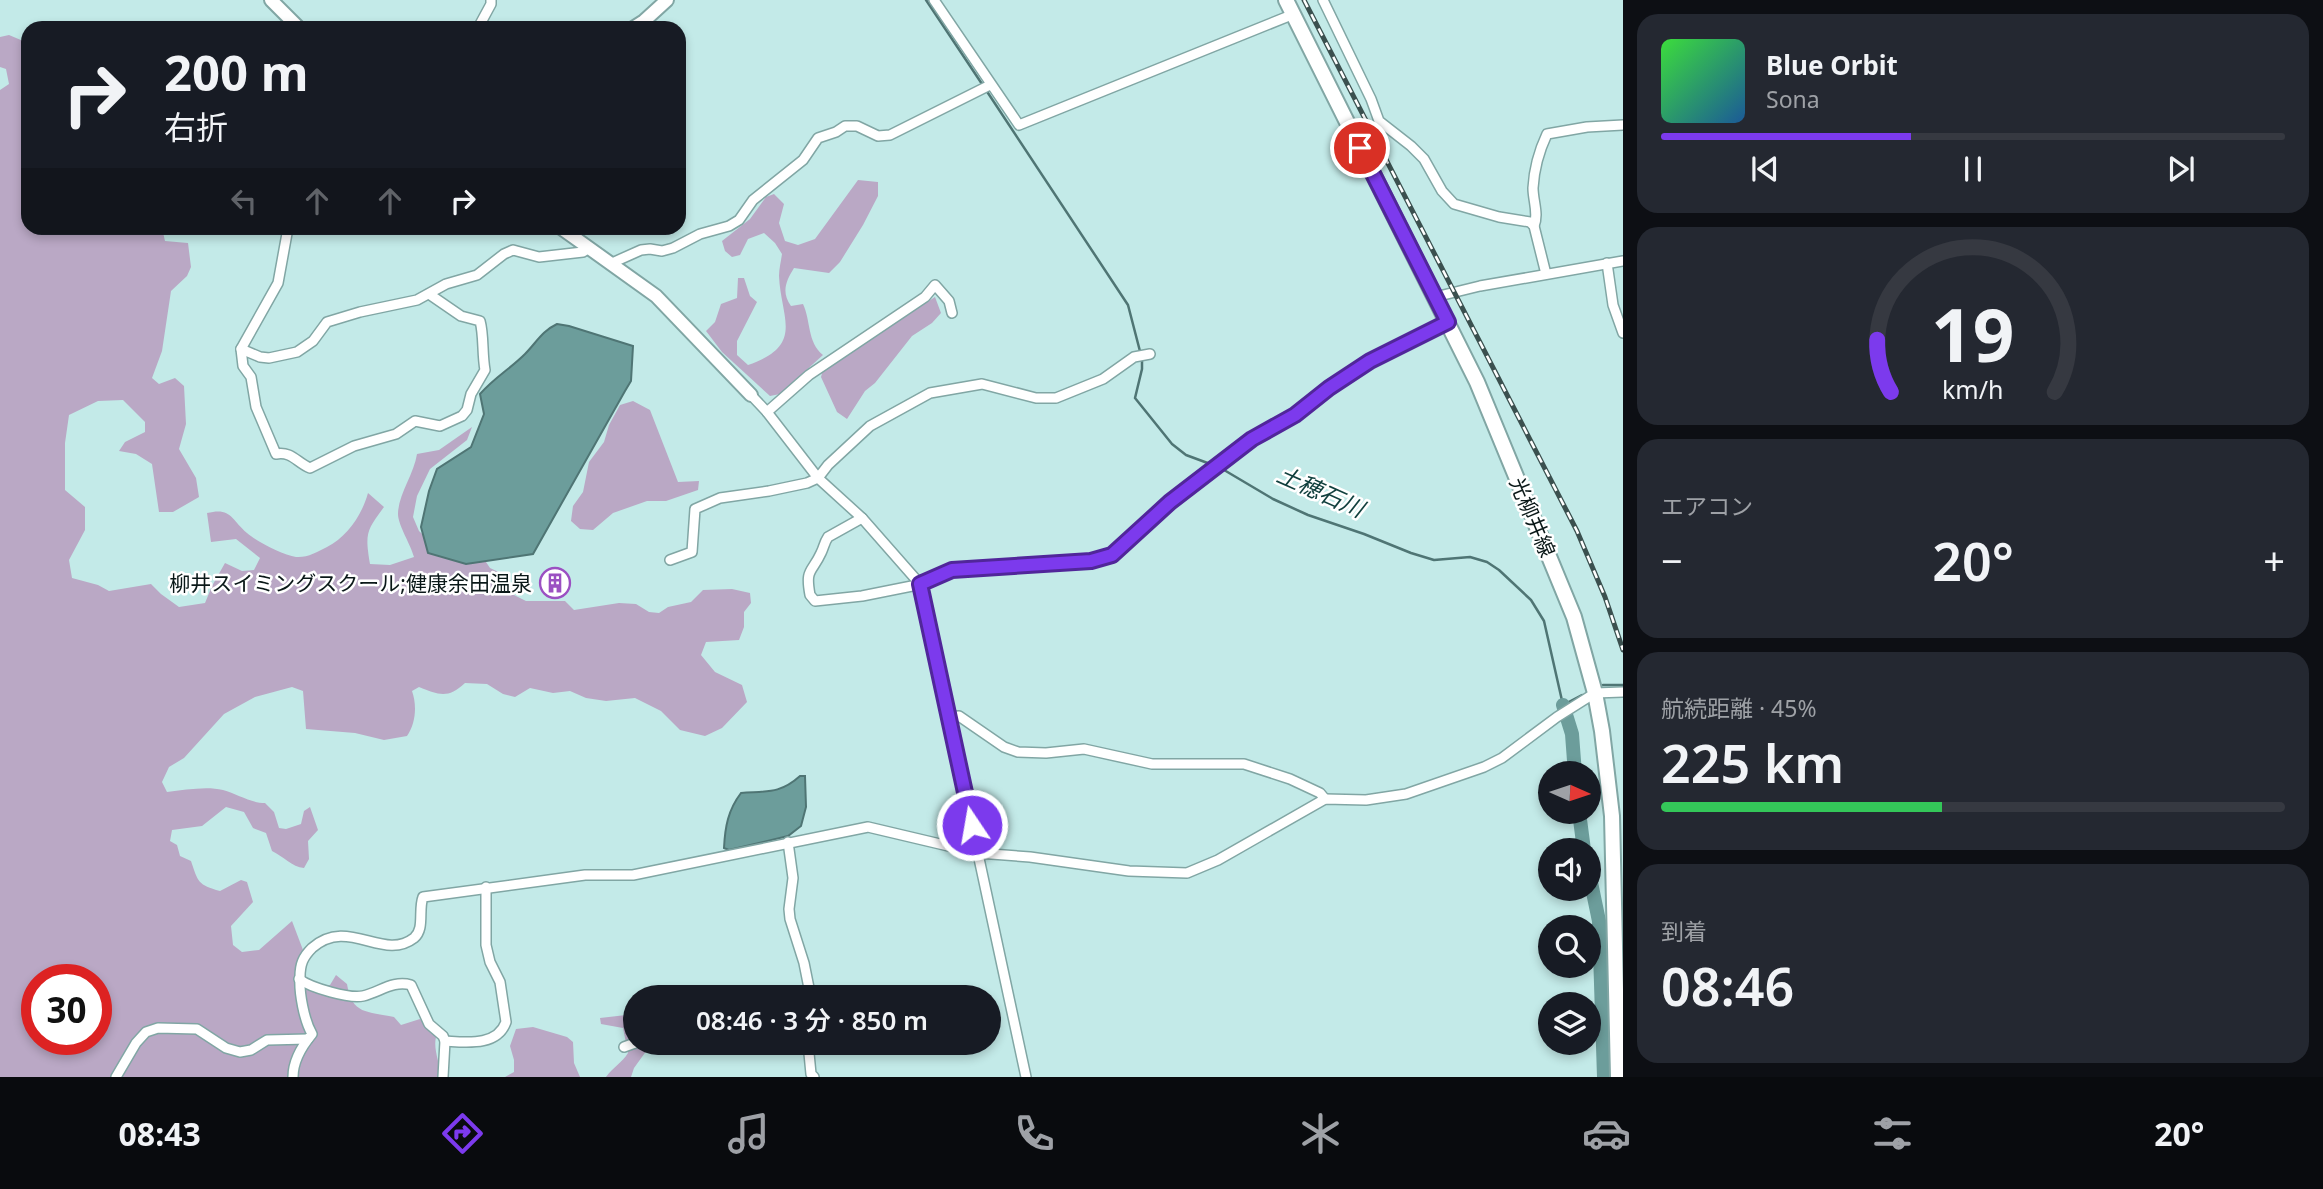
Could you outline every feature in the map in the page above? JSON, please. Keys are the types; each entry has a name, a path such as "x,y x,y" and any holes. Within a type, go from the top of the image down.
{"main road":[{"name":"光柳井線","path":"1286,0 1477,382 1574,617 1595,693 1610,784 1619,933 1618,1077"}],"street":[{"path":"271,0 292,21"},
{"path":"482,21 491,0"},
{"path":"644,21 667,0"},
{"path":"934,0 986,87 1019,125 1294,14"},
{"path":"1322,0 1371,99 1379,121 1424,159 1442,191 1454,204 1499,217 1530,222 1534,226"},
{"path":"612,263 641,250 662,251 673,248 700,234 729,226 739,220 753,200 803,160 818,138 845,126 857,126 878,136 890,135 986,87"},
{"path":"1546,274 1534,226 1534,181 1547,134 1587,127 1623,125"},
{"path":"287,235 278,283 241,349 243,366 251,377 256,407 276,454 290,455 303,466 310,468 354,446 397,434 415,421 440,426 462,416 467,410 471,394 485,370 480,321 461,316 429,294"},
{"path":"571,235 671,309 767,412 818,478 862,518 920,584 1026,1077"},
{"path":"241,349 268,358 297,352 313,341 327,322 335,318 399,305 429,294 446,284 477,275 513,250 539,257 583,252 589,247"},
{"path":"1435,297 1480,286 1623,261"},
{"path":"1607,263 1613,305 1623,334"},
{"path":"767,412 808,374 925,297 935,285 949,301 952,313"},
{"path":"862,518 824,542 821,554 809,573 810,595 814,601 862,596 920,584 952,570 1091,561 1112,555 1170,502 1252,439 1295,415 1370,361 1448,322"},
{"path":"670,560 692,551 695,509 720,498 807,483 818,478 828,465 870,426 930,393 982,384 1036,398 1056,398 1103,379 1130,360 1145,355"},
{"path":"293,1077 301,1048 312,1034 301,998 299,979 304,955 326,939 354,936 378,944 394,946 404,943 415,937 419,931 423,897 597,874 633,875 867,827 978,853 1030,857 1129,871 1187,873 1217,860 1325,799 1366,800 1406,794 1484,767 1502,758 1595,693 1623,692"},
{"path":"949,717 959,716 1004,747 1018,752 1045,753 1084,749 1152,764 1244,764 1290,779 1320,793 1325,799"},
{"path":"788,842 793,878 790,919 808,985"},
{"path":"445,1041 477,1043 493,1036 506,1022 500,982 490,962 486,945 486,887"},
{"path":"299,979 318,989 359,997 391,985 411,985 429,1024 445,1041 443,1077"},
{"path":"116,1077 141,1037 158,1028 197,1029 226,1048 240,1052 251,1050 267,1040 308,1038"},
{"path":"809,1055 811,1074 814,1077"}],"shaded area":[{"path":"9,35 21,40 21,235 164,235 165,241 188,243 191,267 187,276 171,291 162,351 152,378 159,384 175,378 184,386 186,424 179,449 196,478 199,497 173,512 159,512 152,464 136,454 119,451 125,442 145,432 145,422 123,400 98,401 69,415 65,443 65,490 85,507 85,530 69,560 72,578 109,591 151,584 179,607 205,603 225,563 242,571 254,570 260,558 236,539 211,542 207,513 226,513 257,540 284,554 300,557 319,551 341,537 358,517 368,493 384,507 368,533 370,564 390,565 414,557 398,514 417,454 439,450 472,427 467,440 430,469 417,496 413,517 419,531 438,549 480,553 490,568 507,576 514,595 526,601 565,601 574,610 619,603 636,604 649,612 659,613 668,607 691,602 703,590 732,589 750,593 751,603 744,612 744,627 739,640 706,642 701,655 715,672 742,685 747,702 722,728 705,736 680,730 661,711 635,698 606,701 586,698 570,691 553,693 530,688 515,697 503,694 487,684 465,683 453,692 443,694 419,687 412,691 415,714 410,731 407,736 384,740 355,733 306,729 303,691 292,687 255,697 224,714 184,758 169,767 162,782 167,792 216,789 265,803 274,812 279,828 286,829 301,824 304,811 310,807 318,830 308,841 309,859 304,868 295,866 272,851 266,833 253,828 244,812 226,807 202,826 172,830 170,841 177,845 180,856 191,861 197,878 207,887 220,891 241,880 247,882 253,902 231,926 233,945 242,952 259,950 292,921 303,950 295,977 307,985 320,986 330,985 336,975 347,984 353,1001 362,1010 394,1017 401,1025 420,1019 436,1037 435,1047 441,1077 0,1077 0,90 9,84 6,69 0,67 0,37"},
{"path":"858,180 878,182 878,196 840,262 829,273 794,268 786,287 786,296 791,306 803,304 814,344 823,355 780,394 770,396 722,352 706,331 715,322 721,304 737,298 738,278 744,278 750,296 757,302 737,341 737,355 748,365 777,349 786,329 779,276 782,254 764,233 748,239 740,255 732,257 725,251 722,241 750,219 766,197 774,194 784,204 779,223 785,241 798,245 815,239"},
{"path":"935,297 941,313 932,323 912,336 875,383 865,391 847,419 837,412 821,377 823,370"},
{"path":"633,401 650,410 678,482 699,481 698,490 666,501 647,501 613,513 593,530 580,529 571,521 573,506 583,492 589,462 604,442 609,425 620,405"},
{"path":"623,1015 623,1028 601,1024 600,1018"},
{"path":"533,1027 567,1037 573,1042 574,1063 580,1077 505,1077 514,1072 510,1046 516,1029"},
{"path":"627,1055 643,1055 631,1077 606,1077 612,1070"}],"water":[{"path":"557,324 633,346 631,381 533,554 466,564 428,553 421,527 437,469 471,447 484,414 480,394"},
{"path":"800,776 805,776 806,807 801,826 788,836 729,850 724,848 728,819 741,793 779,789"}],"waterway":[{"name":"土穂石川","path":"926,0 982,84"},
{"name":"土穂石川","path":"986,90 1128,305 1142,359 1135,398 1172,444 1186,455 1213,465"},
{"name":"土穂石川","path":"1219,467 1273,499 1308,515 1411,553 1434,560 1470,557 1487,562 1531,600 1544,621 1563,705 1582,695"},
{"path":"1603,685 1623,685"},
{"name":"土穂石川","path":"1563,705 1572,734 1574,761"},
{"name":"土穂石川","path":"1581,824 1582,838"},
{"name":"土穂石川","path":"1595,901 1599,921 1604,1077"}],"railway":[{"path":"1304,0 1577,531 1605,597 1623,650"}],"place":[{"name":"柳井スイミングスクール;健康余田温泉","path":"555,583"}],"route":[{"path":"972,825 920,584 952,570 1091,561 1112,555 1170,502 1252,439 1295,415 1370,361 1448,322 1360,148"}]}
